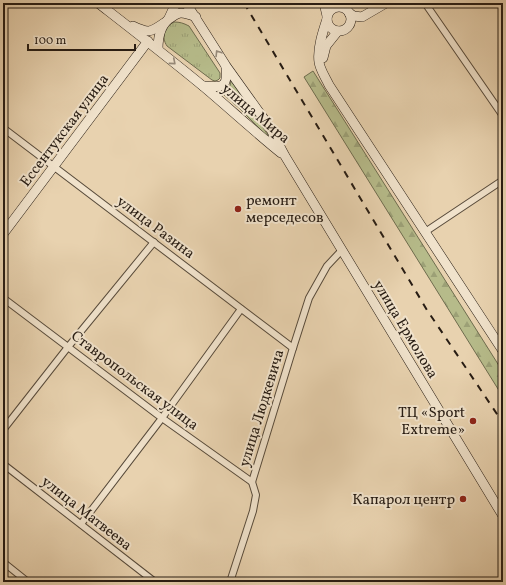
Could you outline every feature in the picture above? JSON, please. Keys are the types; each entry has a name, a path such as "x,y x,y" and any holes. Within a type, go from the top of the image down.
{"main road":[{"name":"улица Мира","path":"98,3 158,49 285,156"},
{"path":"158,49 158,38 177,3"},
{"path":"186,3 196,17"},
{"path":"324,3 328,25 332,29 338,31 344,30 353,22 386,3"},
{"path":"362,17 354,16 343,8 339,7 328,13 319,53 319,63 321,69 329,85 503,351"},
{"path":"343,8 350,19 349,25"},
{"name":"улица Мира","path":"120,20 146,31 151,31 181,13 186,13 196,17 226,66 269,126 285,156"},
{"path":"321,69 326,46 338,31"},
{"name":"Ессентукская улица","path":"3,234 148,42"},
{"name":"улица Мира","path":"203,86 222,86 227,77 226,66"},
{"name":"улица Ермолова","path":"285,156 503,516"}],"street":[{"path":"425,3 503,116"},
{"name":"улица Разина","path":"3,128 293,348"},
{"path":"425,232 503,180"},
{"path":"3,430 68,347 154,242"},
{"name":"улица Людкевича","path":"230,582 253,511 256,495 252,482 309,298 327,266 342,250"},
{"name":"Ставропольская улица","path":"3,298 162,418 252,482"},
{"path":"81,524 162,418 241,309"},
{"name":"улица Матвеева","path":"3,464 154,582"},
{"path":"3,562 28,582"}],"green space":[{"path":"174,22 189,26 220,73 220,78 218,80 212,80 167,46 164,39 164,32"},
{"path":"313,71 503,372 503,397 304,77"},
{"path":"231,78 272,141 223,94 227,91 231,83"}],"tram line":[{"path":"495,3 503,8"}],"railway":[{"path":"244,3 427,310 503,423"}],"place":[{"name":"ремонт мерседесов","path":"238,209"},
{"name":"ТЦ «Sport Extreme»","path":"473,421"},
{"name":"Капарол центр","path":"463,499"}]}
